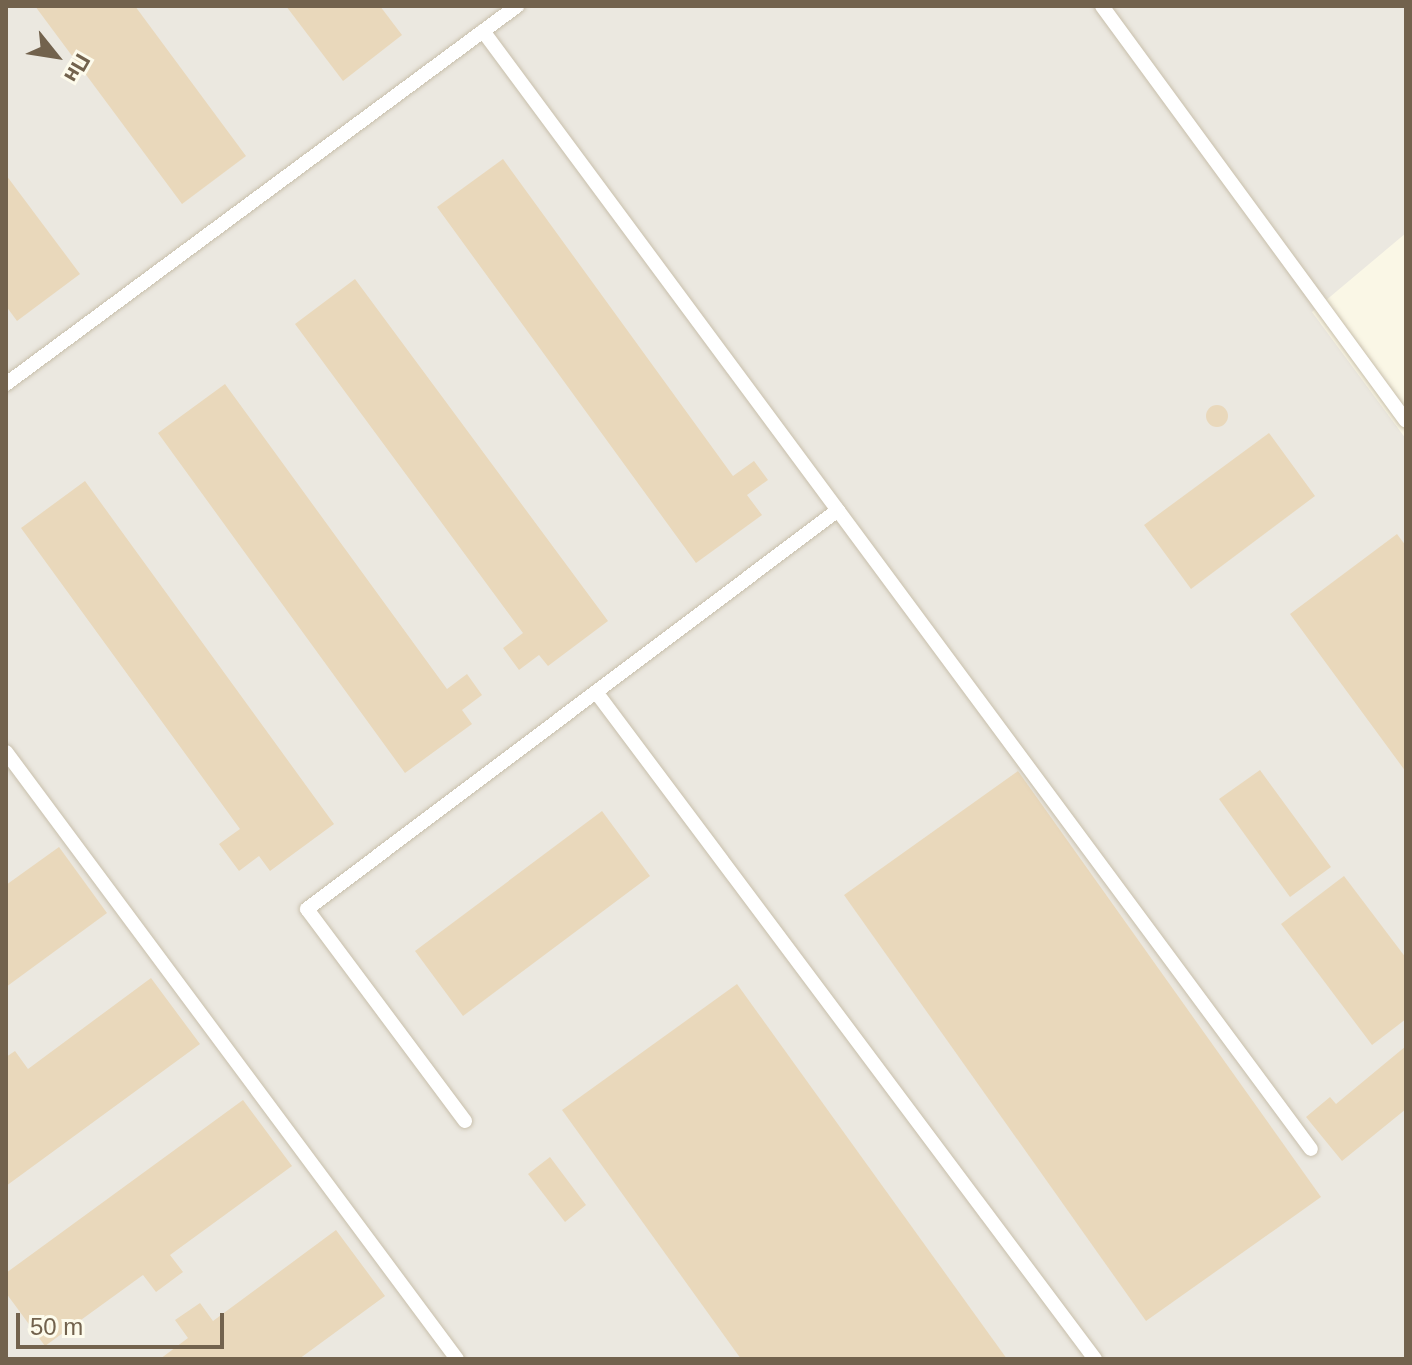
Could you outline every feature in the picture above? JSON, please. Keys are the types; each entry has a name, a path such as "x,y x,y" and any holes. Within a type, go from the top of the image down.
{"lane":[{"path":"6,384 517,6"},
{"path":"1102,6 1406,421"},
{"path":"483,31 1311,1149"},
{"path":"465,1121 307,909 838,510"},
{"path":"596,692 1095,1359"},
{"path":"6,752 457,1359"}],"shaded area":[{"path":"6,6 1406,6 1406,233 1312,312 1406,439 1406,1359 6,1359"}],"building":[{"path":"35,6 135,6 246,156 182,204"},
{"path":"286,6 380,6 402,35 343,81"},
{"path":"503,159 733,476 754,461 768,480 747,495 762,515 696,563 437,207"},
{"path":"6,175 80,274 17,321 6,306"},
{"path":"355,279 608,621 548,666 539,655 519,670 503,648 523,633 295,324"},
{"path":"225,384 447,689 467,674 482,695 462,710 472,724 405,773 158,433"},
{"path":"1217,405 1225,408 1228,416 1225,424 1217,427 1209,424 1206,416 1209,408"},
{"path":"1269,433 1315,496 1191,589 1144,525"},
{"path":"85,481 334,824 270,871 259,856 239,871 219,844 240,829 21,528"},
{"path":"1397,534 1406,546 1406,772 1290,614"},
{"path":"1260,770 1331,867 1290,897 1219,799"},
{"path":"1018,771 1321,1197 1146,1321 844,895"},
{"path":"602,811 650,876 463,1016 415,951"},
{"path":"59,847 107,913 6,987 6,885"},
{"path":"1344,876 1406,958 1406,1019 1372,1045 1281,924"},
{"path":"151,978 200,1044 6,1186 6,1057 15,1051 28,1069"},
{"path":"737,984 1007,1359 741,1359 562,1110"},
{"path":"1406,1046 1406,1109 1342,1161 1306,1117 1330,1097 1336,1104"},
{"path":"243,1100 292,1166 170,1255 183,1272 156,1292 143,1275 45,1346 6,1293 6,1273"},
{"path":"550,1157 586,1205 565,1222 528,1174"},
{"path":"336,1230 385,1296 299,1359 160,1359 188,1338 175,1320 200,1303 213,1321"}]}
